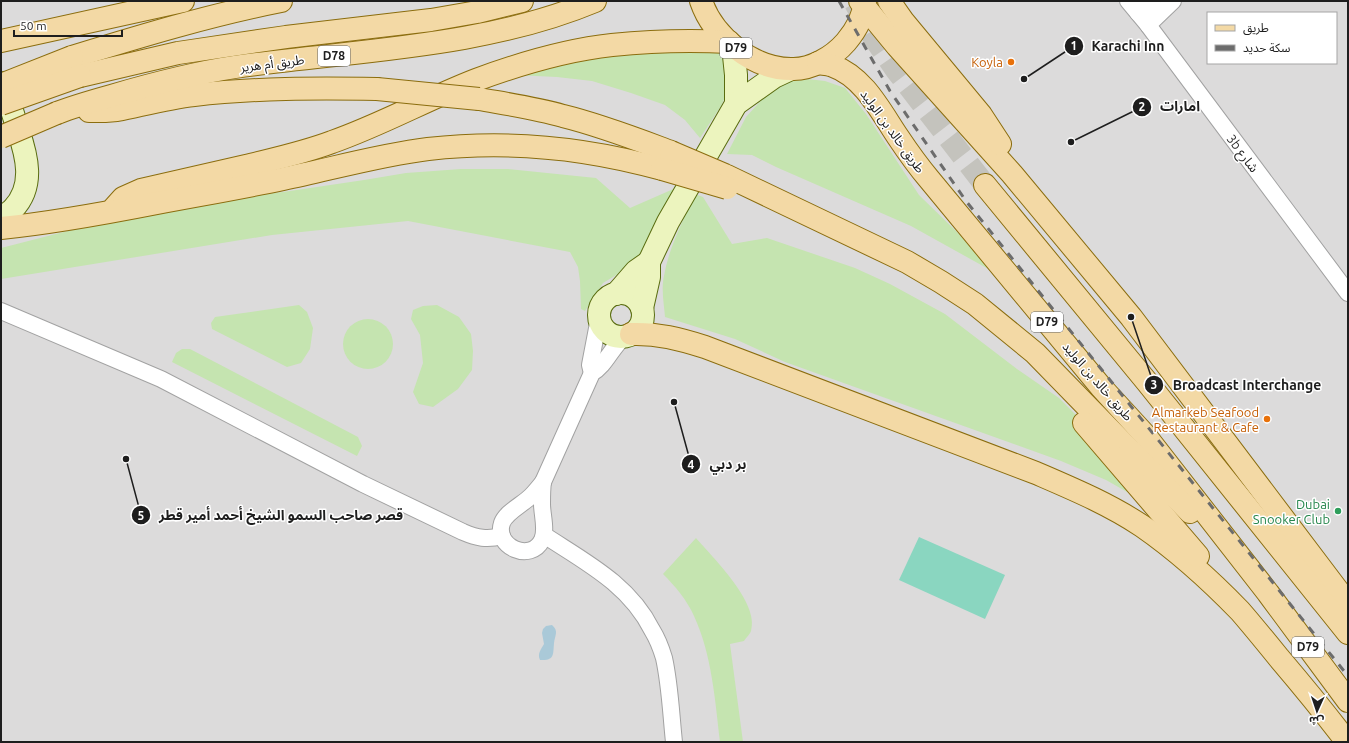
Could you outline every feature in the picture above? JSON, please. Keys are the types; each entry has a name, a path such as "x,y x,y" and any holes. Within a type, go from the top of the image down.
{"main road":[{"path":"1,41 121,8 183,1"},
{"path":"1,84 76,66 170,27 281,1"},
{"name":"طريق أم هرير","path":"1,104 76,66 279,38 431,20 477,12 522,1"},
{"name":"طريق أم هرير","path":"1,137 64,110 133,89 184,77 235,68 436,43 485,34 579,8 595,1"},
{"name":"D79","path":"701,1 711,20 721,34 731,44 757,61 770,66 790,69"},
{"path":"890,1 907,26 980,114 1005,150 1012,174"},
{"path":"862,3 1012,174 1153,344 1183,388 1348,604"},
{"path":"790,69 808,67 818,63 844,45 856,28 862,3"},
{"path":"111,212 123,198 141,190 293,155 331,143 377,125 475,81 520,65 565,53 611,45 664,41 698,41 731,44"},
{"name":"طريق خالد بن الوليد","path":"818,63 833,66 846,72 867,92 910,155 946,201 1101,386 1145,435 1268,593 1348,701"},
{"path":"64,110 105,111 192,96 266,89 377,89 479,99 527,107 564,116 610,130 666,161 727,182 794,208 907,262 942,282 975,304 1035,353 1268,593"},
{"path":"1,228 111,212 283,179 390,155 428,149 474,146 520,146 557,149 631,160 666,161"},
{"path":"985,186 1147,382 1348,633"},
{"path":"627,335 646,333 672,337 705,347 1036,473 1111,507 1141,525 1196,568 1240,612 1315,701 1347,742"},
{"path":"1035,353 1035,362 1042,376 1225,588 1240,612"}],"street":[{"path":"1138,13 1153,1"},
{"path":"1138,13 1173,1"},
{"name":"3b شارع","path":"1138,13 1348,293"},
{"path":"731,44 736,75 736,104"},
{"path":"543,482 542,504 544,535 539,545 534,549 521,552 509,547 505,542 501,529 503,522 507,516 532,495 543,482 592,374 613,348 627,335 640,326 642,320 642,308 649,277 649,262 668,222 736,104 774,77 790,69"},
{"path":"1,84 8,97 22,142 27,161 27,178 23,194 13,208 1,218"},
{"path":"616,294 636,271 649,262"},
{"path":"592,374 590,366 599,318 599,310 602,302 608,297 624,293 638,301 642,308"},
{"path":"1,310 161,379 363,484 473,537 492,539 502,536"},
{"path":"599,318 602,326 608,332 615,336 627,335"},
{"path":"544,535 609,578 626,593 643,614 658,641 664,657 674,742"}],"shaded area":[{"path":"1,1 1348,1 1348,742 1,742"}],"green space":[{"path":"607,49 727,52 732,82 721,106 700,138 685,120 665,105 631,93 592,81 557,77 514,75"},
{"path":"798,78 825,81 845,88 866,114 919,195 957,232 992,271 911,226 752,155 727,154 746,117 768,93"},
{"path":"461,169 508,169 596,178 630,208 678,187 651,240 633,265 603,283 585,311 581,309 578,267 570,252 408,221 272,235 1,279 1,248 87,226 233,197 283,192 406,173"},
{"path":"695,194 703,197 732,244 767,238 855,268 890,284 945,314 1017,369 1059,398 1086,425 1143,501 1106,480 1061,461 785,362 735,339 665,317 663,281 666,265 677,234"},
{"path":"299,305 307,312 313,328 310,349 301,363 287,367 212,329 211,323 215,317"},
{"path":"437,305 459,317 471,334 473,351 472,370 458,389 433,407 419,404 413,392 423,363 420,335 411,319 413,310 423,306"},
{"path":"368,319 382,323 389,330 393,344 389,358 382,365 368,369 354,365 347,358 343,344 347,330 354,323"},
{"path":"182,349 190,349 358,437 362,446 357,456 172,362 176,353"},
{"path":"919,537 1005,575 985,619 899,580"},
{"path":"696,538 723,569 742,595 749,607 752,620 751,631 744,641 730,644 743,742 720,742 712,678 700,631 688,604 663,574"}],"water":[{"path":"552,625 556,633 552,656 551,658 545,660 540,660 539,654 544,644 542,633 543,629 546,626"}],"tunnel":[{"path":"855,3 874,38 896,70 985,185"}],"railway":[{"path":"839,1 890,91 966,201 1348,676"}],"place":[{"name":"Koyla","path":"1011,62"},
{"name":"Karachi Inn","path":"1024,79"},
{"name":"امارات","path":"1071,142"},
{"name":"Broadcast Interchange","path":"1131,317"},
{"name":"بر دبي","path":"674,402"},
{"name":"Almarkeb Seafood Restaurant & Cafe","path":"1267,419"},
{"name":"قصر صاحب السمو الشيخ أحمد أمير قطر","path":"126,459"},
{"name":"Dubai Snooker Club","path":"1338,511"}]}
